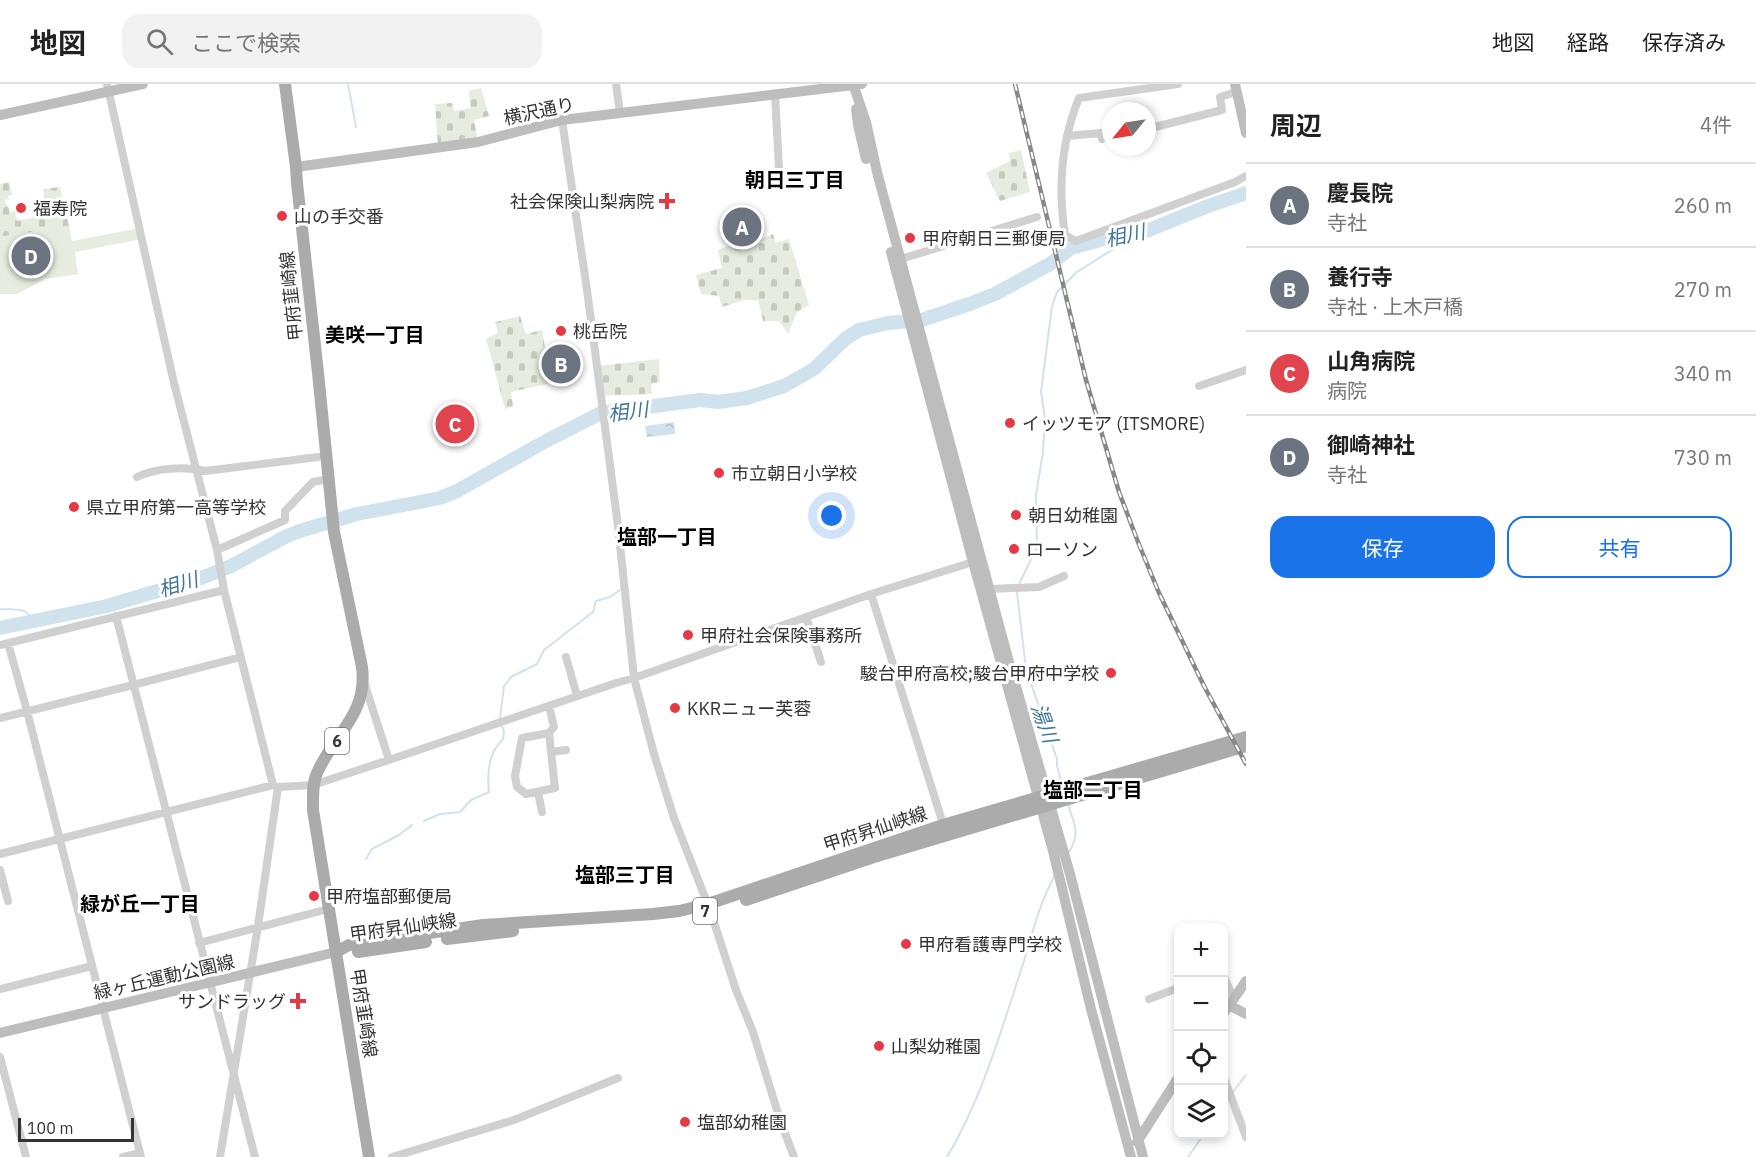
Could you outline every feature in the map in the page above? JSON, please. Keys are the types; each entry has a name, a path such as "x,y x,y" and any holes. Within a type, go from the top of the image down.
{"main road":[{"name":"甲府韮崎線","path":"285,84 296,167 334,532 364,681 356,710 317,772 313,784 313,810 369,1157"},
{"name":"甲府昇仙峡線","path":"1054,798 1246,737"},
{"name":"甲府昇仙峡線","path":"336,952 349,945 483,925 653,914 709,907 945,830 1246,746"}],"street":[{"path":"0,115 108,88 142,84"},
{"path":"616,84 620,113"},
{"path":"856,84 897,260 973,562 1054,798 1056,862 1129,1156"},
{"name":"横沢通り","path":"296,167 478,142 562,120 856,84"},
{"path":"1101,84 1103,95"},
{"path":"1178,84 1079,98 1064,148 1061,212 1065,235 1076,241 1246,176"},
{"path":"108,88 172,376 217,551 223,589 276,786 258,927 220,1157"},
{"path":"1156,127 1222,110 1220,97 1235,88 1246,133"},
{"path":"775,94 780,188"},
{"path":"562,120 618,526 634,678 674,818 709,907 794,1157"},
{"path":"1067,136 1101,133 1102,139"},
{"path":"897,260 1037,217"},
{"path":"915,332 989,589 1054,798 1063,848 1143,1157"},
{"path":"1199,386 1246,370"},
{"path":"137,477 145,473 195,469 205,471 327,456"},
{"path":"217,551 285,520 285,511 313,482 328,479"},
{"path":"0,854 276,786 313,784 634,678 871,594 973,562"},
{"path":"989,589 1039,587 1064,576"},
{"path":"123,1157 140,1155 27,711 4,644 223,589"},
{"path":"871,594 945,830"},
{"path":"116,616 255,1157"},
{"path":"806,617 821,662"},
{"path":"0,718 241,657"},
{"path":"566,657 577,696"},
{"path":"364,681 389,760"},
{"path":"549,706 554,727 549,733 522,738 515,776 517,787 526,794 555,788 549,733"},
{"path":"551,752 566,750"},
{"path":"538,792 542,812"},
{"path":"0,870 8,901"},
{"path":"199,943 328,909"},
{"name":"緑ヶ丘運動公園線","path":"0,1033 336,952"},
{"path":"0,989 92,966"},
{"path":"1246,985 1229,1006 1246,1014"},
{"path":"1149,999 1174,990"},
{"path":"0,1057 26,1157"},
{"path":"392,1157 514,1120 618,1078"},
{"path":"1129,1156 1174,1085"},
{"path":"1227,1085 1246,1137"},
{"path":"1128,1100 1136,1112 1141,1114 1158,1108"}],"green space":[{"path":"481,88 489,116 474,120 478,142 438,147 435,104 452,103 454,111 470,108 469,91"},
{"path":"1021,150 1030,192 1000,201 986,173 1010,161 1009,153"},
{"path":"9,182 12,195 5,200 6,205 10,212 15,211 17,221 47,214 43,189 60,187 69,226 0,237 0,184"},
{"path":"69,226 72,241 140,228 142,239 75,252 78,274 45,279 17,294 0,294 0,237"},
{"path":"773,234 776,243 789,239 809,305 797,312 788,334 779,321 763,321 758,300 745,300 722,307 719,296 701,294 696,275 722,268 718,250 749,238 750,241 757,241"},
{"path":"520,316 526,334 542,330 551,383 511,392 513,406 505,409 486,339 498,333 495,322"},
{"path":"659,359 660,382 651,384 652,394 601,396 596,366"}],"water":[{"path":"674,422 675,434 647,437 645,426"}],"waterway":[{"path":"348,84 356,127"},
{"name":"相川","path":"0,628 107,606 201,578 231,566 303,530 357,514 440,498 601,413 700,400 718,402 747,398 784,386 814,369 845,339 859,330 888,323 922,320 972,303 995,294 1050,264 1071,248 1126,233 1134,236 1246,193"},
{"name":"湯川","path":"1063,787 1057,759 1026,669 1017,593 1037,547 1036,495 1043,452 1045,418 1041,392 1052,306 1057,292 1077,272 1134,236"},
{"path":"500,718 504,686 511,677 537,664 544,650 593,612 596,601 610,597 620,590"},
{"path":"0,609 23,611 33,621"},
{"path":"424,821 440,814 460,812 471,800 489,792 490,764 498,744 503,739 502,726"},
{"name":"湯川","path":"1068,804 1076,834 1069,852"},
{"path":"366,859 372,849 399,835 412,825"},
{"name":"湯川","path":"947,1157 981,1086 1041,906 1055,875"},
{"path":"1232,1093 1246,1075"},
{"path":"1188,1157 1201,1139"}],"railway":[{"path":"1015,84 1086,380 1119,492 1159,593 1204,686 1246,764"}],"place":[{"name":"社会保険山梨病院","path":"667,201"},
{"name":"福寿院","path":"21,208"},
{"name":"山の手交番","path":"282,216"},
{"name":"慶長院","path":"742,227"},
{"name":"甲府朝日三郵便局","path":"910,238"},
{"name":"御崎神社","path":"31,256"},
{"name":"桃岳院","path":"561,331"},
{"name":"養行寺","path":"561,364"},
{"name":"イッツモア (ITSMORE)","path":"1010,423"},
{"name":"山角病院","path":"455,424"},
{"name":"市立朝日小学校","path":"719,473"},
{"name":"県立甲府第一高等学校","path":"74,507"},
{"name":"朝日幼稚園","path":"1016,515"},
{"name":"ローソン","path":"1014,549"},
{"name":"甲府社会保険事務所","path":"688,635"},
{"name":"駿台甲府高校;駿台甲府中学校","path":"1111,673"},
{"name":"KKRニュー芙蓉","path":"675,708"},
{"name":"甲府塩部郵便局","path":"314,896"},
{"name":"甲府看護専門学校","path":"906,944"},
{"name":"サンドラッグ","path":"298,1001"},
{"name":"山梨幼稚園","path":"879,1046"},
{"name":"塩部幼稚園","path":"685,1122"}],"district":[{"name":"朝日三丁目","path":"795,179"},
{"name":"美咲一丁目","path":"375,334"},
{"name":"塩部一丁目","path":"667,536"},
{"name":"塩部二丁目","path":"1093,789"},
{"name":"塩部三丁目","path":"625,874"},
{"name":"緑が丘一丁目","path":"140,903"}]}
